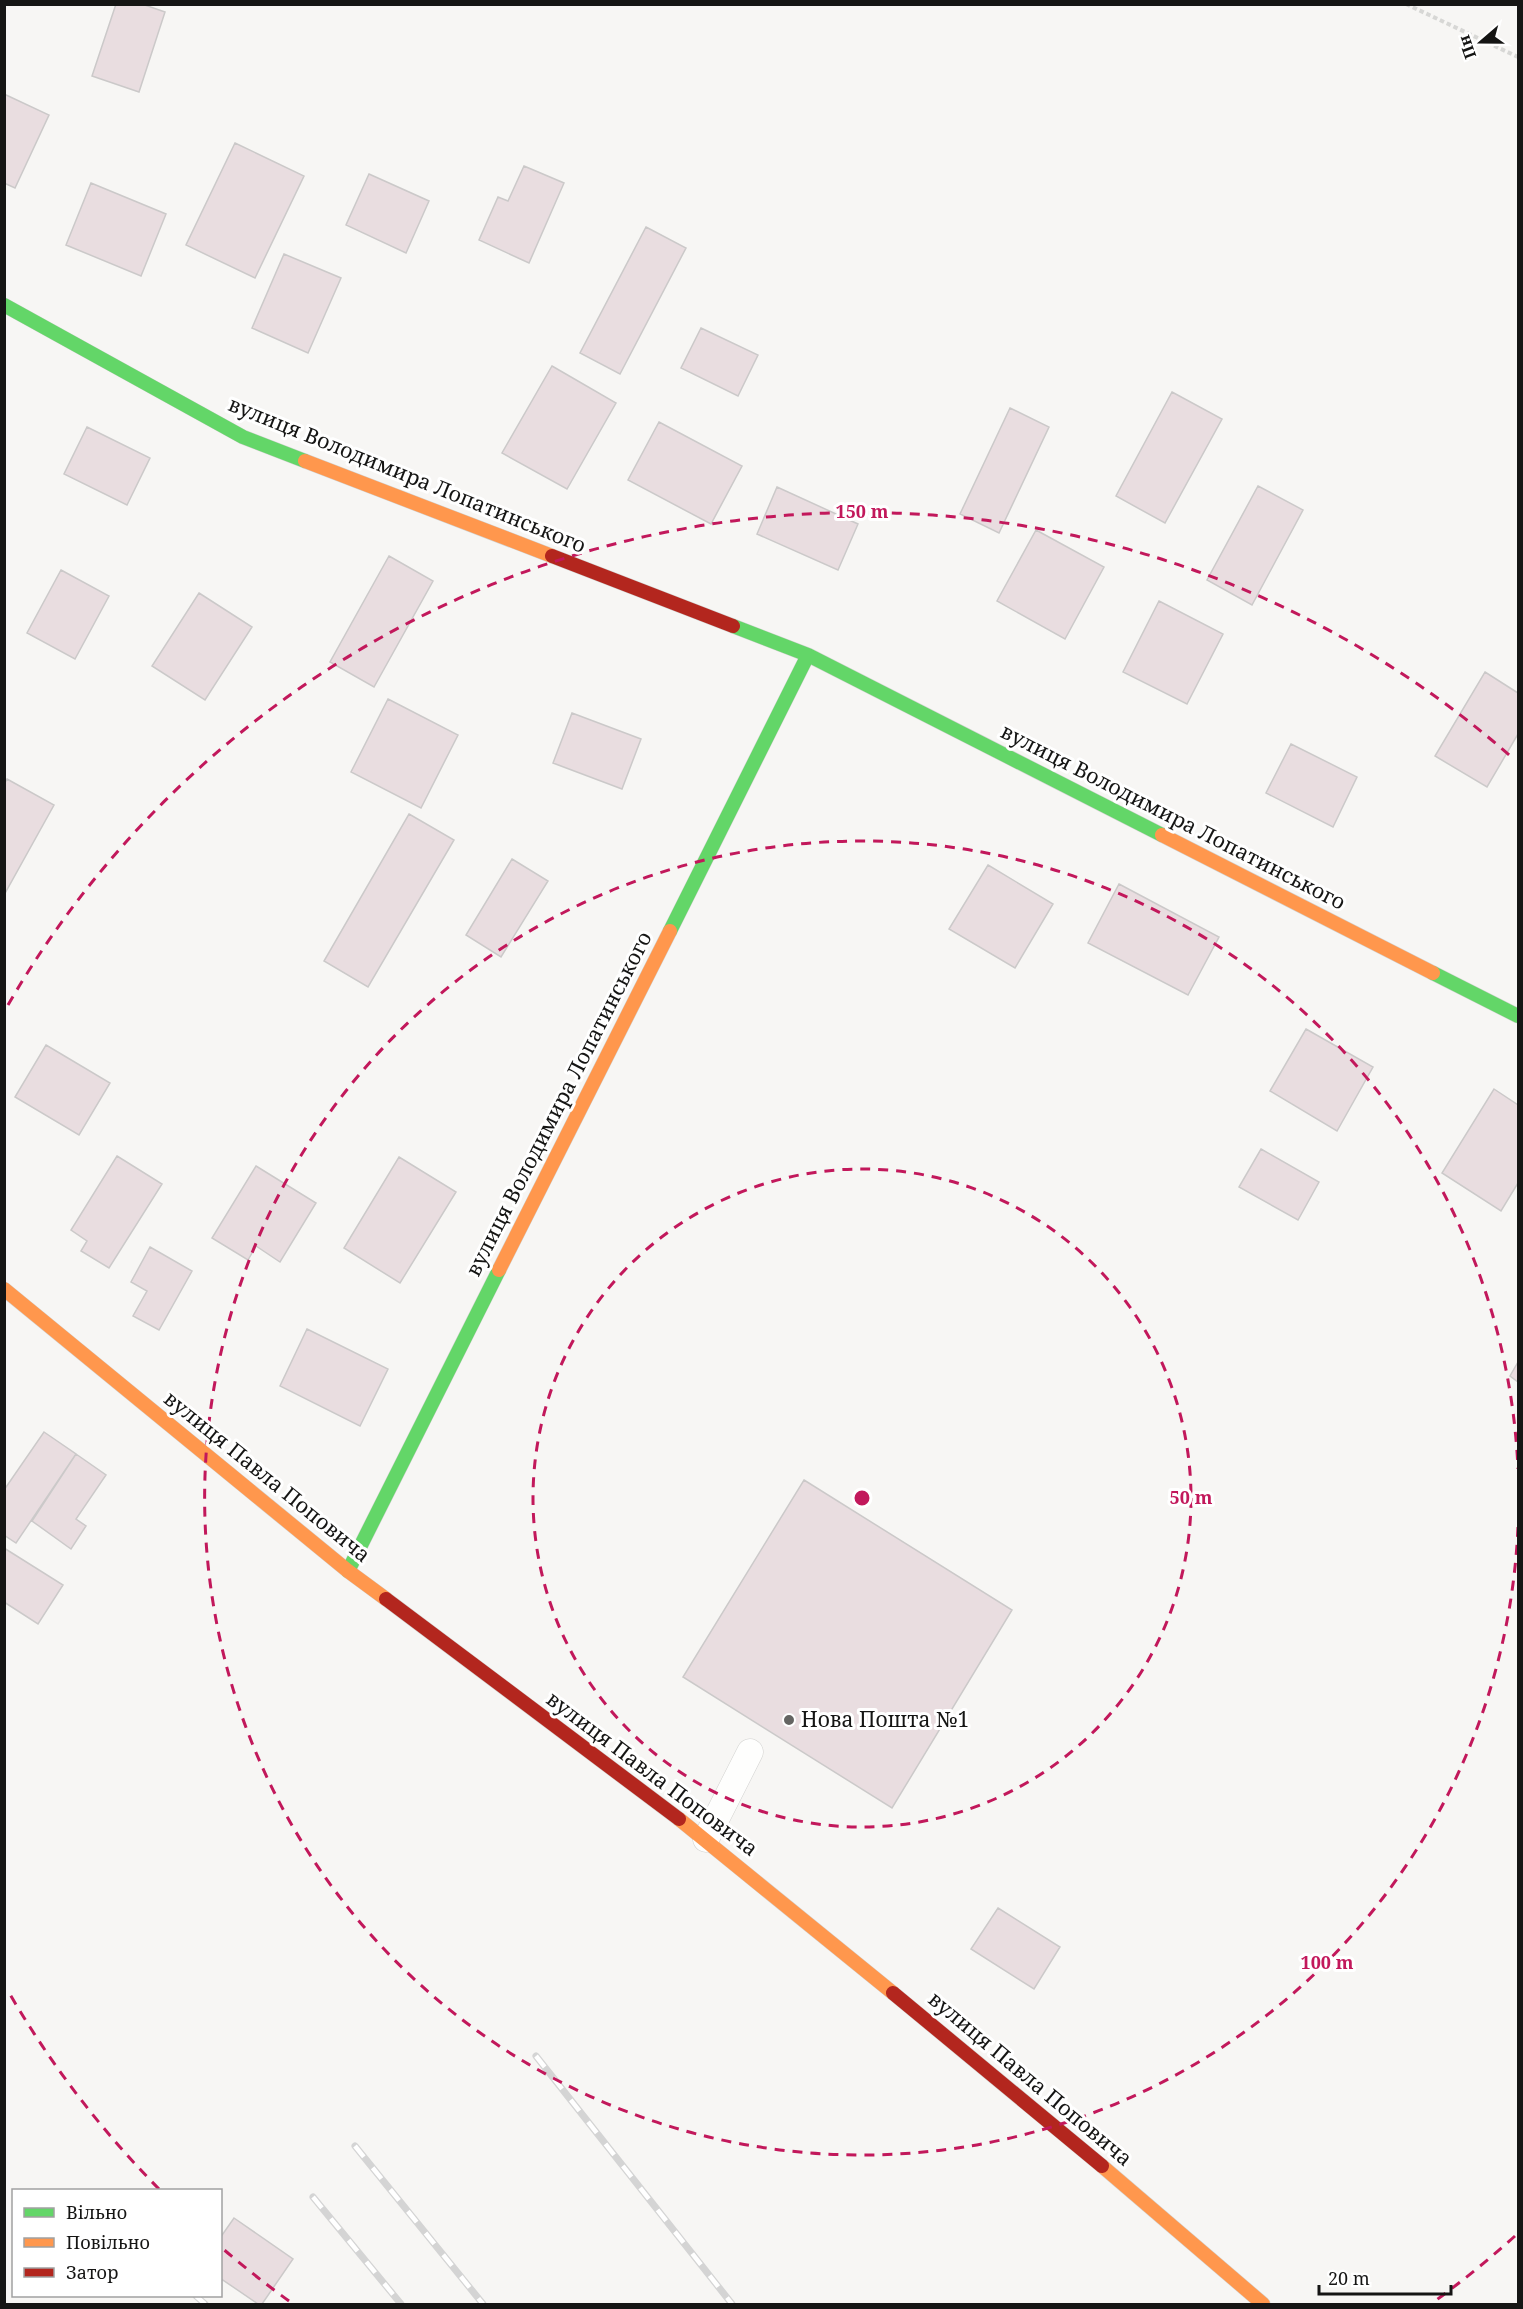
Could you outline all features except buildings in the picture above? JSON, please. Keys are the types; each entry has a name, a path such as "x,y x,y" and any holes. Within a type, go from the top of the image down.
{"street":[{"name":"вулиця Володимира Лопатинського","path":"4,304 104,362 243,437 808,655 1518,1017"},
{"name":"вулиця Володимира Лопатинського","path":"348,1571 808,655"},
{"name":"вулиця Павла Поповича","path":"4,1289 348,1571 706,1839 1112,2173 1263,2304"}],"lane":[{"path":"706,1839 750,1752"}],"path":[{"path":"1406,4 1518,57"}],"railway":[{"path":"536,2056 732,2304"},
{"path":"355,2146 483,2304"},
{"path":"313,2197 401,2304"},
{"path":"197,2297 205,2304"}],"traffic: fast":[{"path":"4,305 243,437 305,461"},
{"path":"733,626 808,655 1162,835"},
{"path":"670,931 808,655"},
{"path":"1433,973 1518,1016"},
{"path":"348,1571 499,1270"}],"traffic: slow":[{"path":"305,461 552,556"},
{"path":"1162,835 1433,973"},
{"path":"499,1270 670,931"},
{"path":"4,1289 348,1571 386,1599"},
{"path":"679,1819 893,1993"},
{"path":"1102,2166 1263,2304"}],"traffic: jam":[{"path":"552,556 733,626"},
{"path":"386,1599 679,1819"},
{"path":"893,1993 1102,2166"}],"place":[{"name":"Нова Пошта №1","path":"789,1720"}]}
